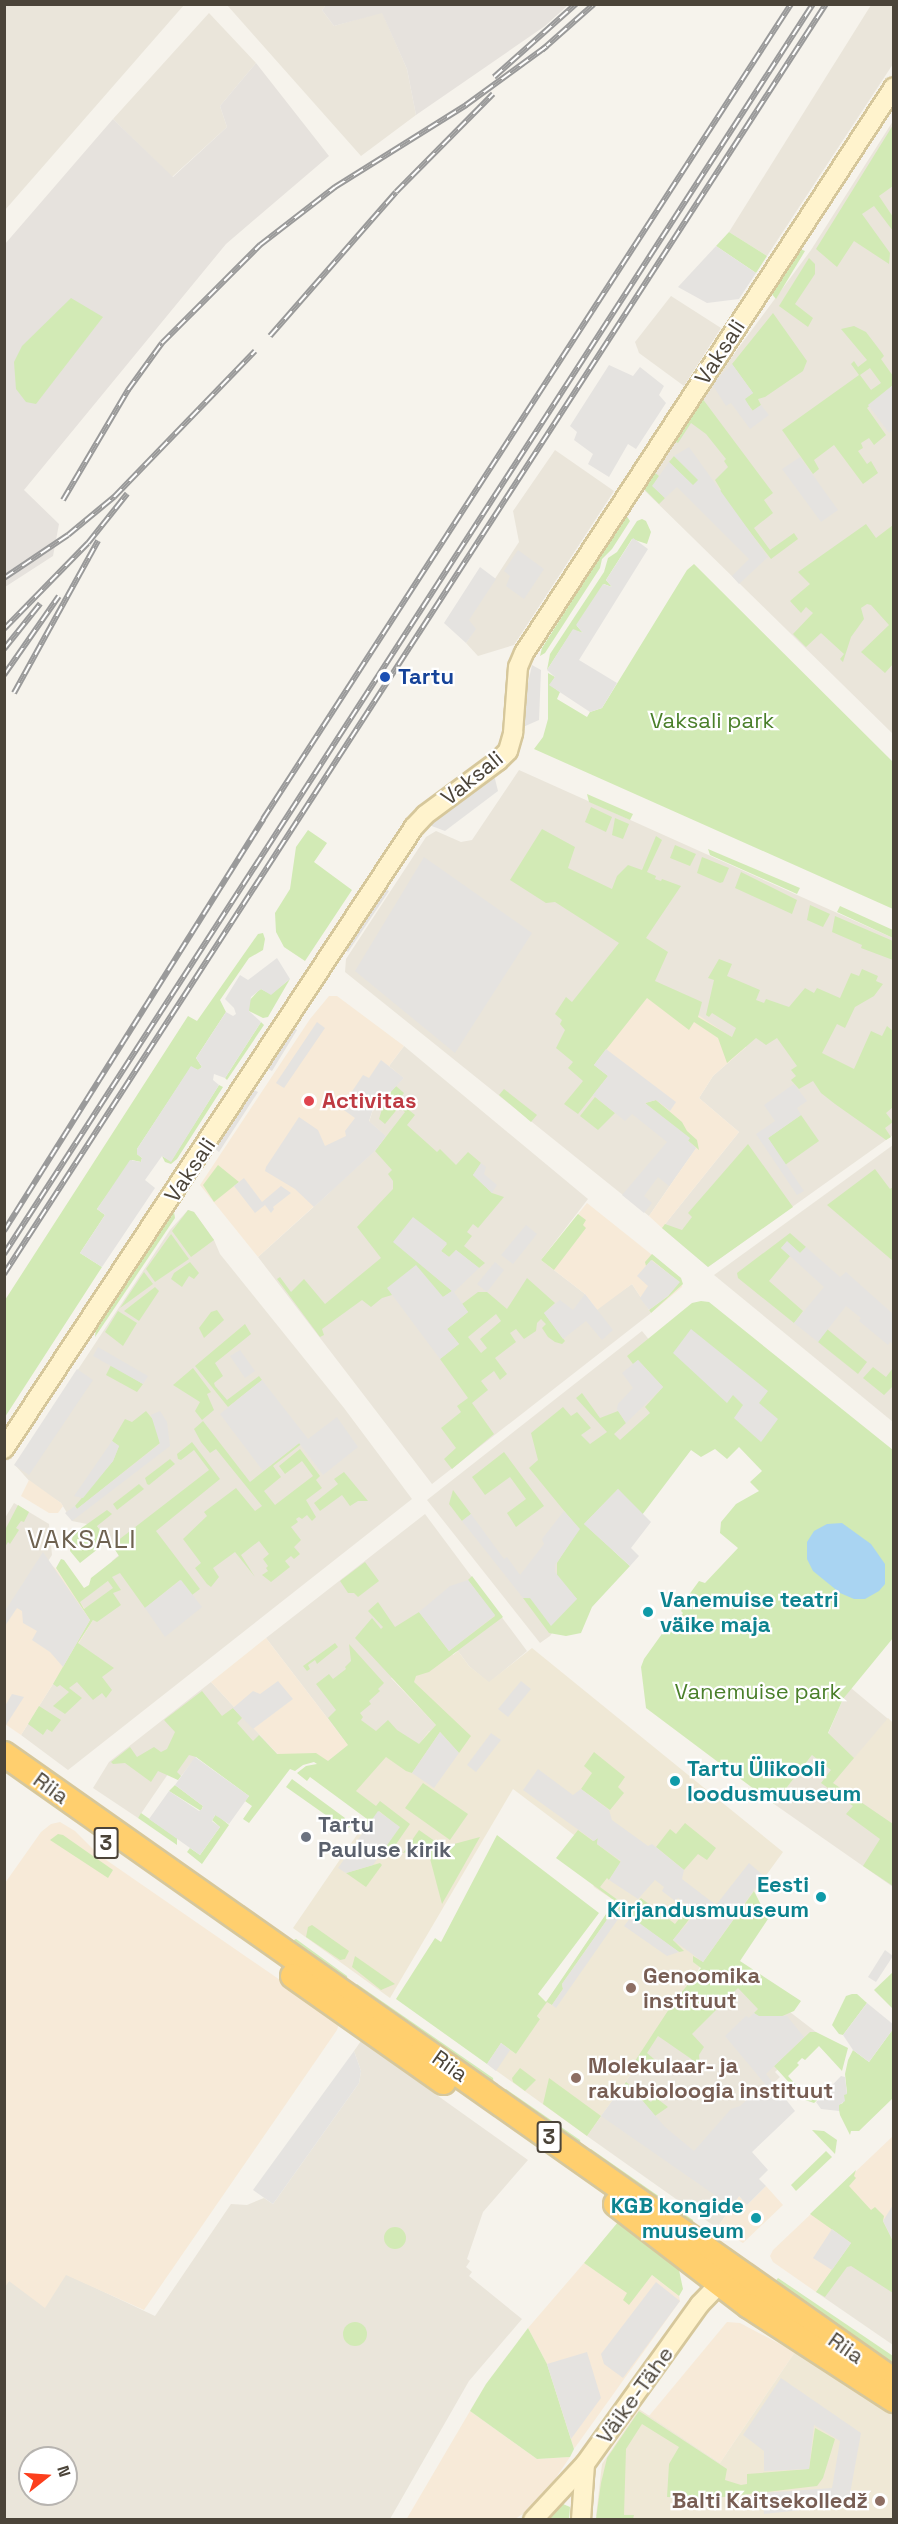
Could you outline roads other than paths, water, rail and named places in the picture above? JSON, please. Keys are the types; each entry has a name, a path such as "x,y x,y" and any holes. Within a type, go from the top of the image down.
{"highway":[{"name":"Riia","path":"4,1754 727,2276 894,2400"},
{"name":"Riia","path":"4,1774 619,2206 894,2381"}],"street":[{"name":"Vaksali","path":"4,1449 414,827 425,815 498,761 508,751 513,733 518,668 524,653 894,87"},
{"name":"Väike-Tähe","path":"581,2520 585,2464 700,2304 727,2276"},
{"path":"532,2520 585,2464"}],"water":[{"path":"842,1523 871,1544 885,1564 885,1584 879,1591 865,1599 854,1599 840,1593 813,1571 807,1559 807,1542 814,1531 827,1524"}],"railway":[{"path":"494,77 576,4"},
{"path":"542,50 594,4"},
{"path":"4,1231 263,819 791,4"},
{"path":"4,1254 813,4"},
{"path":"4,1274 826,4"},
{"path":"63,500 128,390 162,343 260,245 335,187 466,105 547,46"},
{"path":"270,336 396,192 493,94"},
{"path":"4,578 68,535 114,497 255,351"},
{"path":"4,629 88,543 127,494"},
{"path":"14,693 98,541"},
{"path":"4,675 59,596"},
{"path":"4,649 40,604"}],"place":[{"name":"Tartu","path":"385,677"},
{"name":"Activitas","path":"309,1101"},
{"name":"Vanemuise teatri väike maja","path":"648,1612"},
{"name":"Tartu Ülikooli loodusmuuseum","path":"675,1781"},
{"name":"Tartu Pauluse kirik","path":"306,1837"},
{"name":"Eesti Kirjandusmuuseum","path":"821,1897"},
{"name":"Genoomika instituut","path":"631,1988"},
{"name":"Molekulaar- ja rakubioloogia instituut","path":"576,2078"},
{"name":"KGB kongide muuseum","path":"756,2218"},
{"name":"Balti Kaitsekolledž","path":"880,2501"}],"district":[{"name":"VAKSALI","path":"82,1540"}],"park label":[{"name":"Vaksali park","path":"712,721"},
{"name":"Vanemuise park","path":"758,1692"}]}
